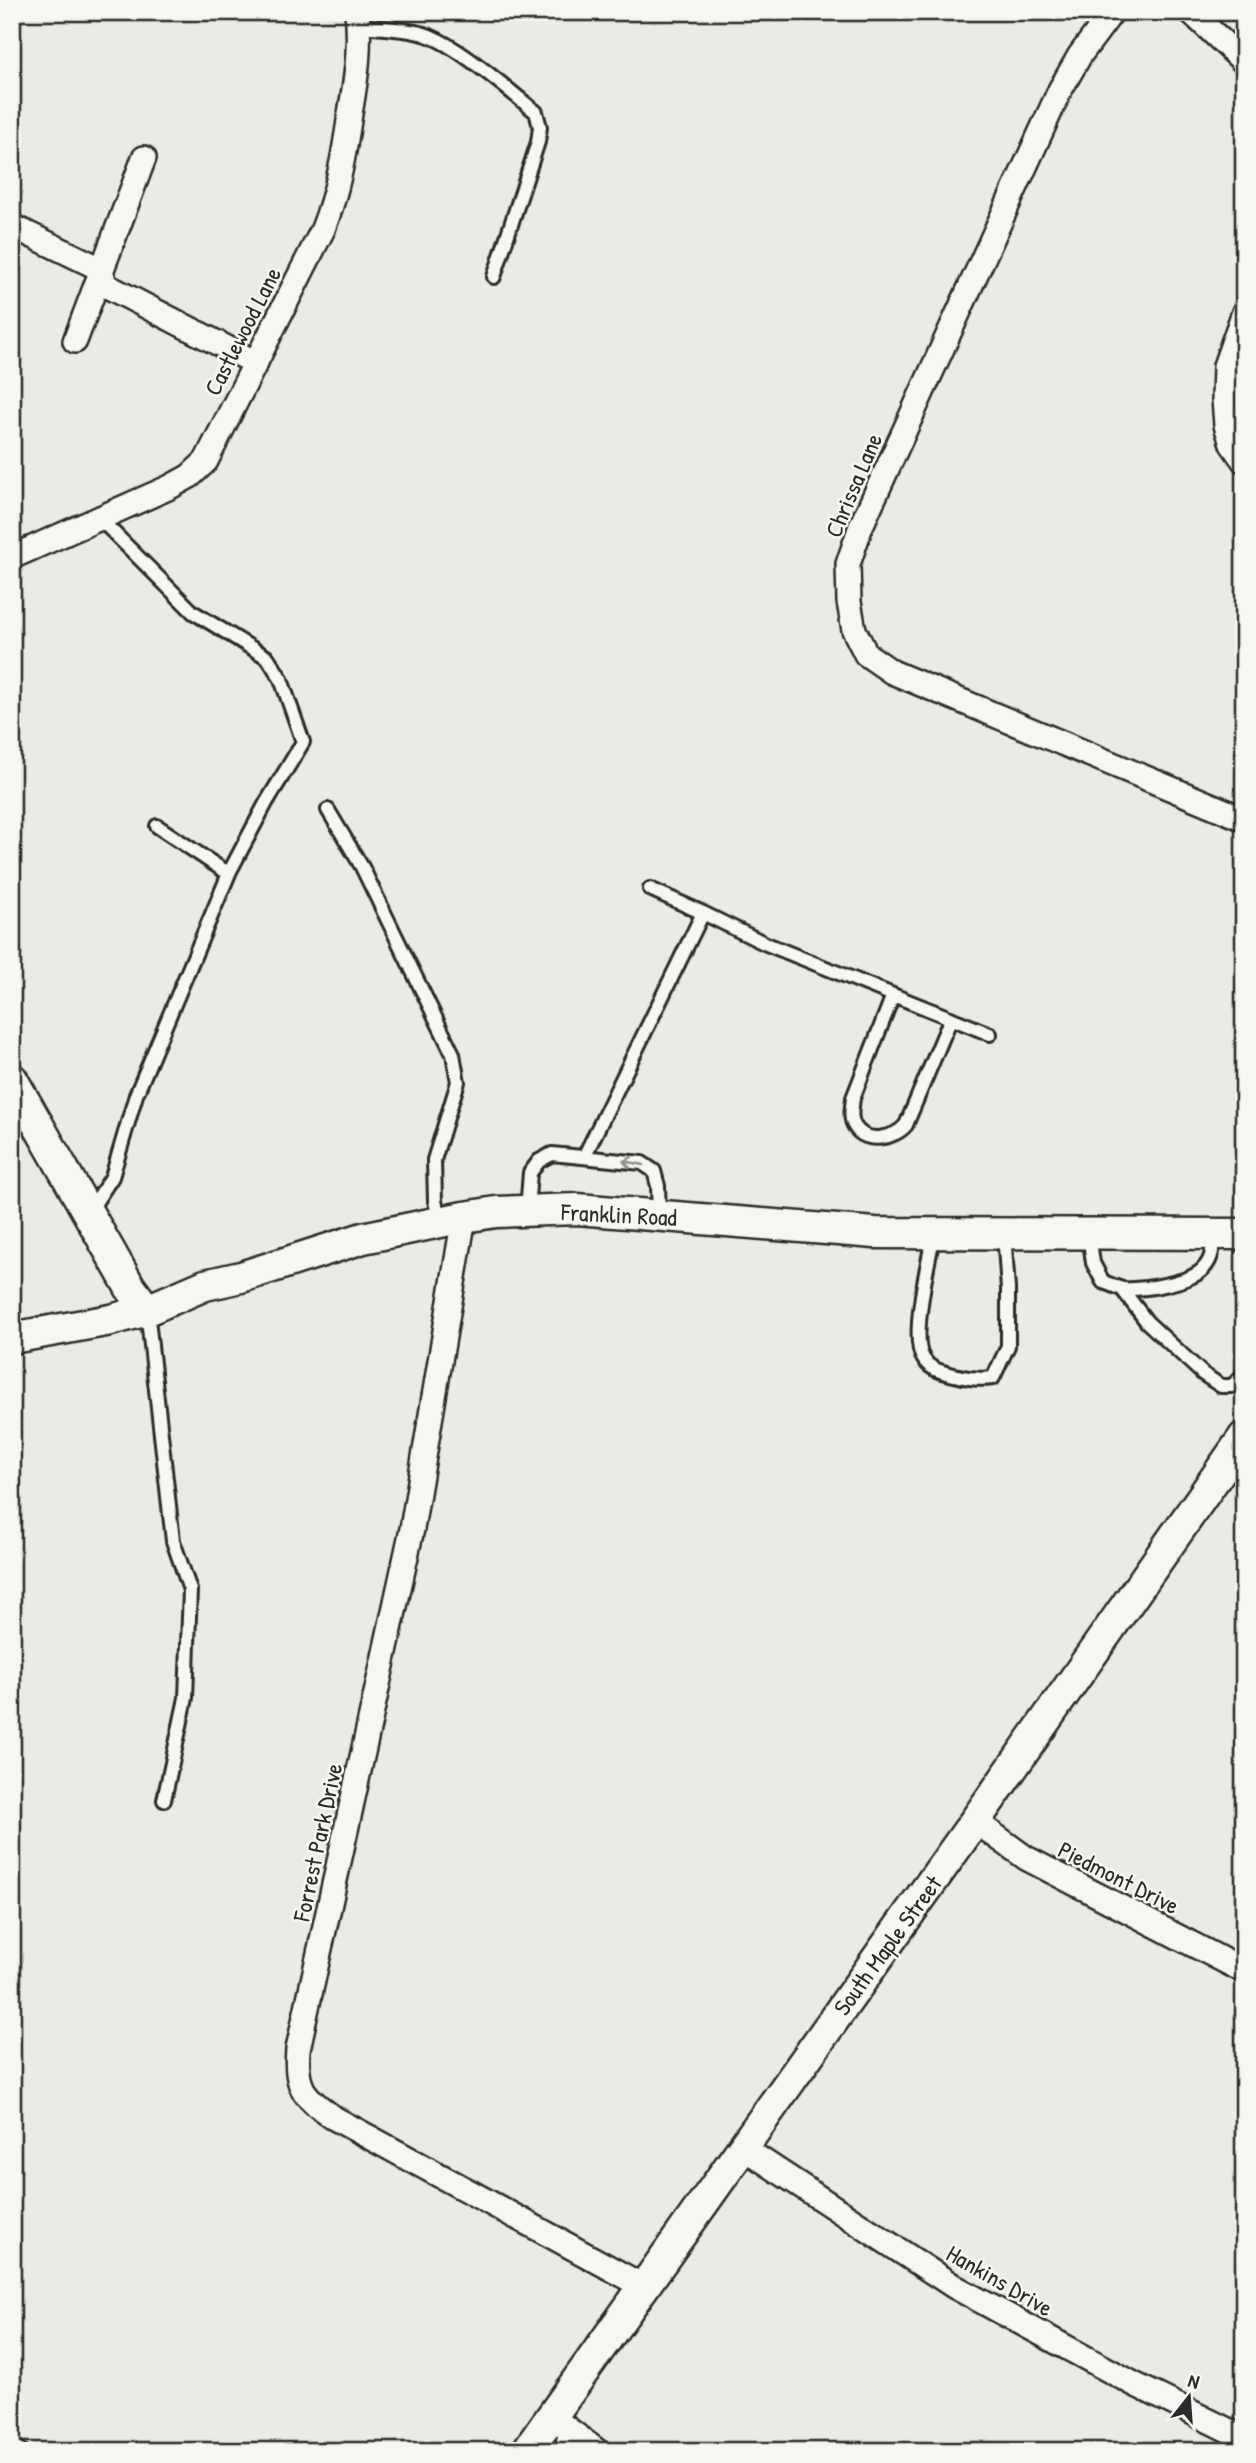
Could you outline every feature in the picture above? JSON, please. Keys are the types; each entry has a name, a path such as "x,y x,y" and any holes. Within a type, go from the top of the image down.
{"street":[{"name":"Chrissa Lane","path":"1112,12 1080,55 1060,90 861,526 848,564 849,601 854,630 866,654 892,672 1244,819"},
{"path":"1191,12 1244,62"},
{"name":"Castlewood Lane","path":"12,557 170,487 190,476 206,461 324,229 337,192 354,90 358,57 358,19"},
{"path":"75,341 144,158"},
{"path":"12,226 101,269 106,285 256,363"},
{"path":"1244,312 1225,366 1224,399 1226,425 1232,444 1244,461"},
{"path":"12,1079 130,1287 147,1310"},
{"name":"Franklin Road","path":"12,1338 111,1320 147,1310 205,1285 242,1277 363,1238 452,1219 527,1211 577,1209 875,1233 1244,1234"},
{"name":"Forrest Park Drive","path":"452,1219 412,1529 298,2049 298,2080 302,2092 334,2118 643,2286"},
{"name":"South Maple Street","path":"527,2451 559,2422 643,2286 975,1821 1244,1437"},
{"name":"Piedmont Drive","path":"975,1821 1026,1858 1244,1971"},
{"name":"Hankins Drive","path":"741,2147 955,2287 1111,2372 1244,2438"},
{"path":"559,2422 597,2451"}],"lane":[{"path":"358,19 427,35 459,53 536,112 540,127 538,142 494,277"},
{"path":"88,1213 112,1177 136,1096 230,871 236,865 266,803 303,742 281,679 268,659 193,612 99,518"},
{"path":"328,810 362,867 453,1054 458,1082 434,1160 436,1200 452,1219"},
{"path":"157,826 223,870 230,871"},
{"path":"650,889 764,943 990,1034"},
{"path":"583,1157 703,913"},
{"path":"893,995 853,1098 851,1113 858,1131 875,1138 886,1138 900,1132 906,1125 951,1018"},
{"path":"527,1211 530,1173 539,1161 552,1154 642,1163 654,1171 658,1186 659,1216"},
{"path":"934,1233 920,1318 918,1342 922,1357 933,1369 976,1380 993,1378 1008,1346 1004,1233"},
{"path":"1089,1233 1093,1263 1103,1282 1122,1289 1153,1287 1186,1279 1202,1270 1212,1255 1213,1234"},
{"path":"1122,1289 1147,1322 1203,1374 1221,1386 1232,1386 1244,1374"},
{"path":"147,1310 173,1541 190,1591 186,1698 164,1800"},
{"path":"559,2422 561,2451"},
{"path":"12,2445 22,2451"}]}
